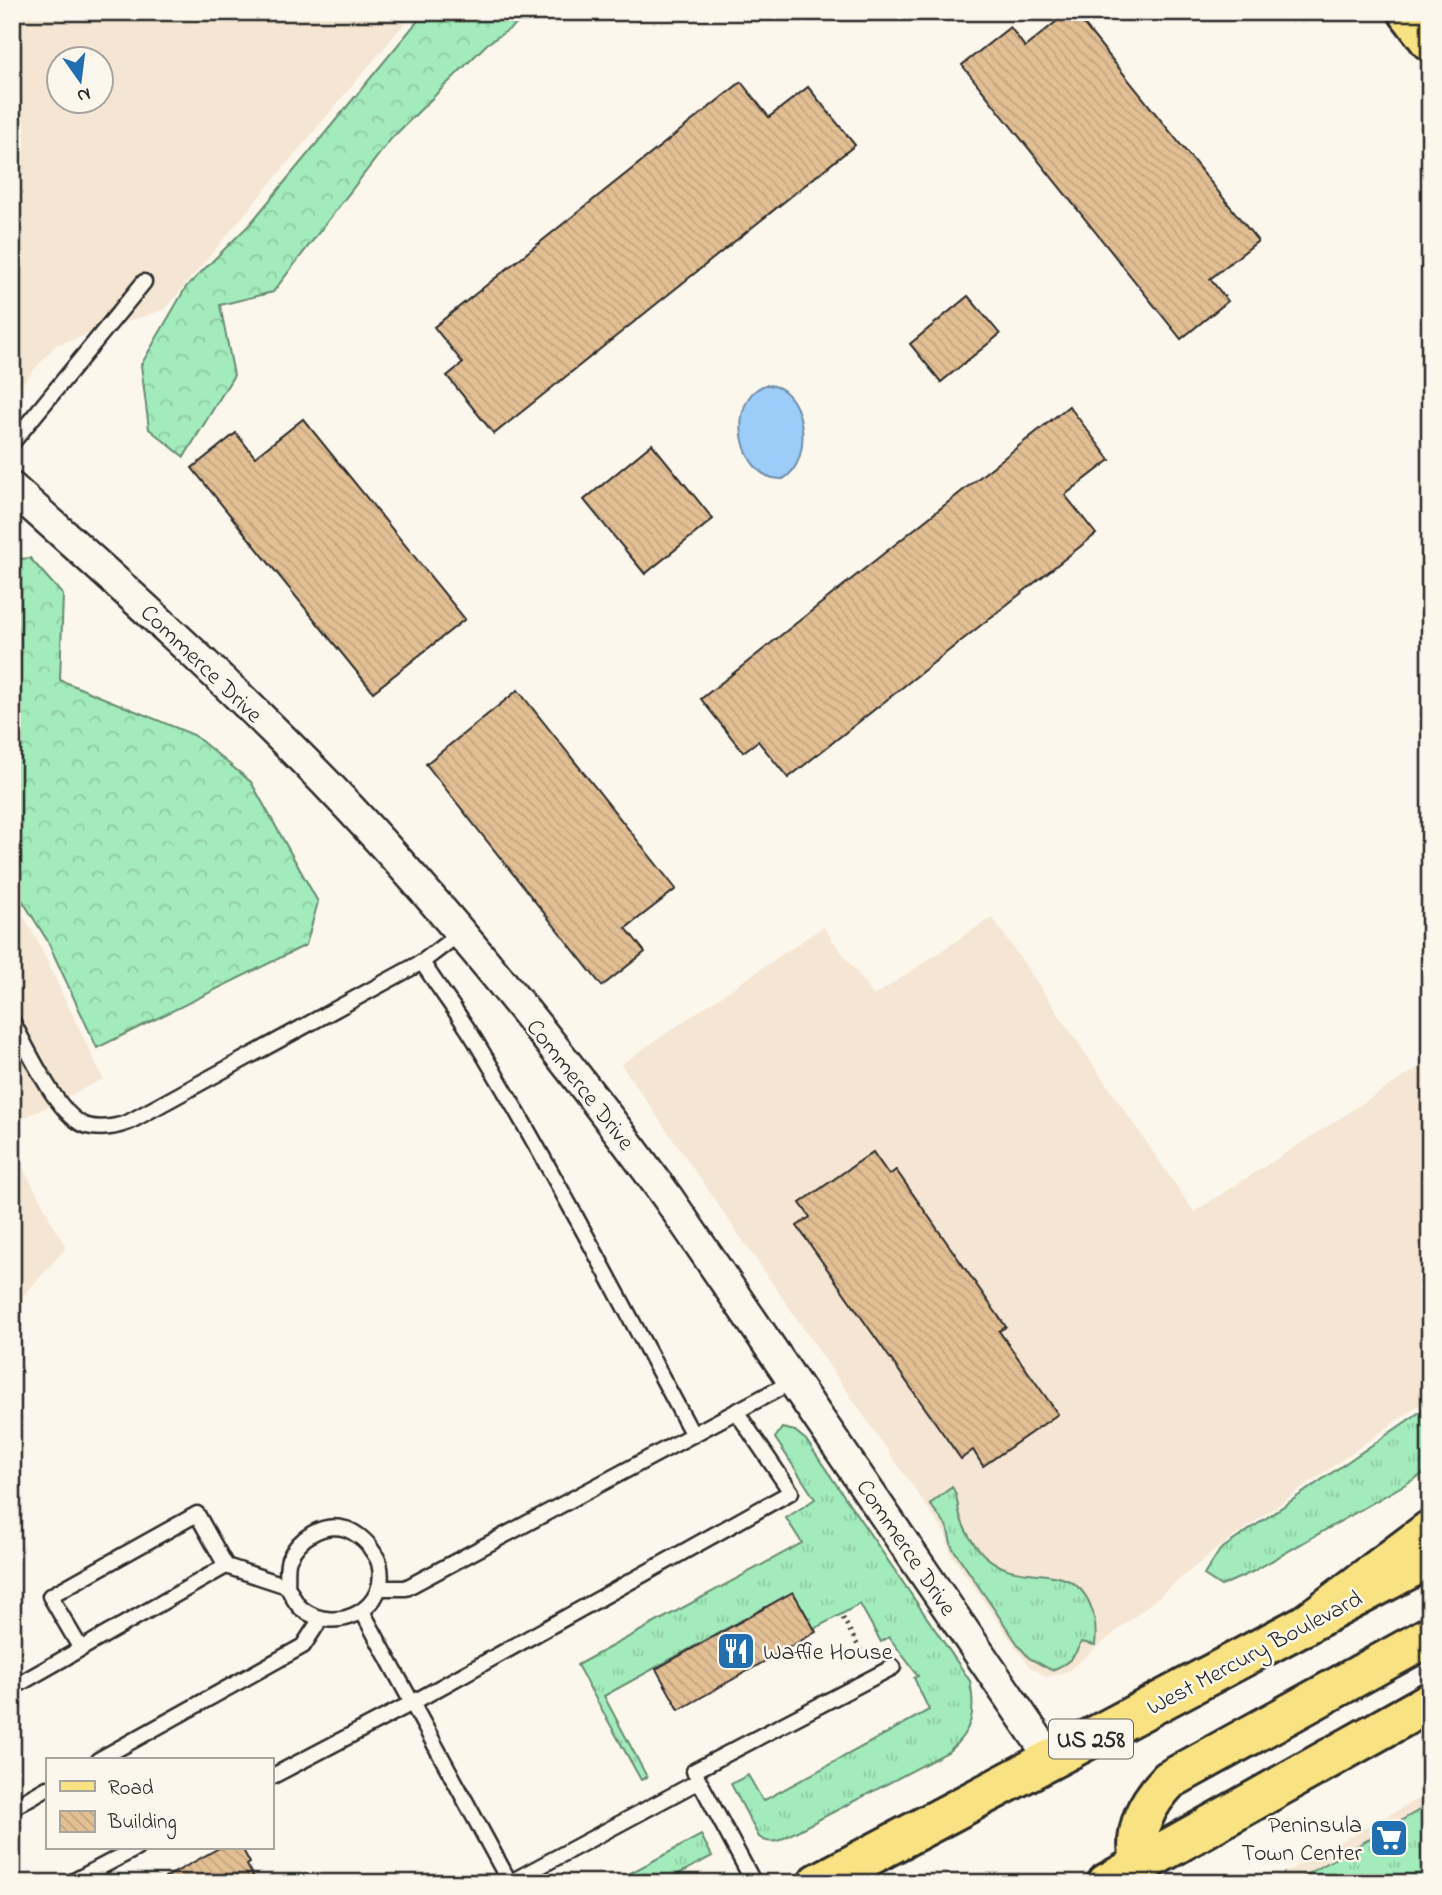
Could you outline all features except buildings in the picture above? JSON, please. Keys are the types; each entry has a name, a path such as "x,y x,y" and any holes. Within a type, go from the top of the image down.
{"main road":[{"path":"1408,12 1430,41"},
{"path":"1303,1626 1430,1530"},
{"name":"West Mercury Boulevard","path":"818,1883 1430,1558"},
{"path":"1145,1873 1138,1838 1152,1798 1169,1780 1430,1636"},
{"path":"1107,1883 1145,1873 1430,1702"}],"street":[{"name":"Commerce Drive","path":"12,488 187,646 325,782 460,933 517,1002 668,1198 1052,1760"}],"lane":[{"path":"12,443 144,282"},
{"path":"12,1021 64,1110 85,1126 112,1128 129,1122 422,962 460,933"},
{"path":"422,962 474,1039 569,1204 693,1434"},
{"path":"379,1588 406,1588 793,1381"},
{"path":"273,1776 412,1703 791,1492 736,1411"},
{"path":"80,1649 50,1596 197,1514 226,1566 287,1586"},
{"path":"322,1529 346,1529 367,1542 379,1563 379,1588 366,1608 345,1621 320,1620 299,1608 287,1586 288,1562 301,1541 322,1529"},
{"path":"12,1688 226,1566"},
{"path":"362,1611 509,1883 699,1781"},
{"path":"102,1758 303,1646 320,1620"},
{"path":"754,1883 694,1771 893,1667"},
{"path":"12,1808 46,1789"},
{"path":"70,1883 132,1850"}],"path":[{"path":"843,1618 875,1677"}],"shaded area":[{"path":"12,12 414,12 165,309 56,345 12,395"},
{"path":"12,896 38,942 103,1079 12,1124"},
{"path":"992,917 1194,1212 1430,1060 1430,1397 1214,1551 1068,1671 1047,1677 1029,1666 951,1554 945,1533 621,1064 823,927 874,996"},
{"path":"12,1147 66,1248 12,1308"},
{"name":"Peninsula Town Center","path":"1430,1792 1430,1883 1266,1883"}],"green space":[{"path":"425,12 535,12 487,44 391,139 273,292 220,305 234,375 184,457 149,429 141,365 186,287 250,224"},
{"path":"30,558 63,595 60,680 194,735 251,782 318,902 306,945 97,1048 47,940 12,884 12,560"},
{"path":"1430,1405 1430,1470 1252,1572 1221,1586 1204,1575 1220,1550"},
{"path":"782,1428 795,1431 806,1440 970,1681 973,1702 968,1728 948,1752 778,1841 770,1841 759,1837 731,1784 748,1775 763,1801 929,1710 914,1678 918,1676 889,1637 881,1642 860,1604 814,1629 793,1592 604,1696 647,1777 641,1780 577,1665 802,1543 786,1518 815,1499 775,1438"},
{"path":"952,1487 968,1535 992,1562 1019,1572 1058,1577 1069,1581 1085,1594 1093,1613 1095,1645 1081,1642 1070,1660 1051,1670 1029,1658 952,1547 947,1527 930,1504"},
{"name":"Peninsula Town Center","path":"1430,1804 1430,1875 1423,1883 1303,1883 1303,1877"},
{"path":"701,1835 712,1856 662,1883 612,1883"}],"water":[{"path":"765,385 779,387 789,396 797,409 801,424 800,456 793,470 783,479 768,476 756,468 747,454 742,438 745,406 752,393"}],"place":[{"name":"Waffle House","path":"736,1651"},
{"name":"Peninsula Town Center","path":"1389,1838"}]}
